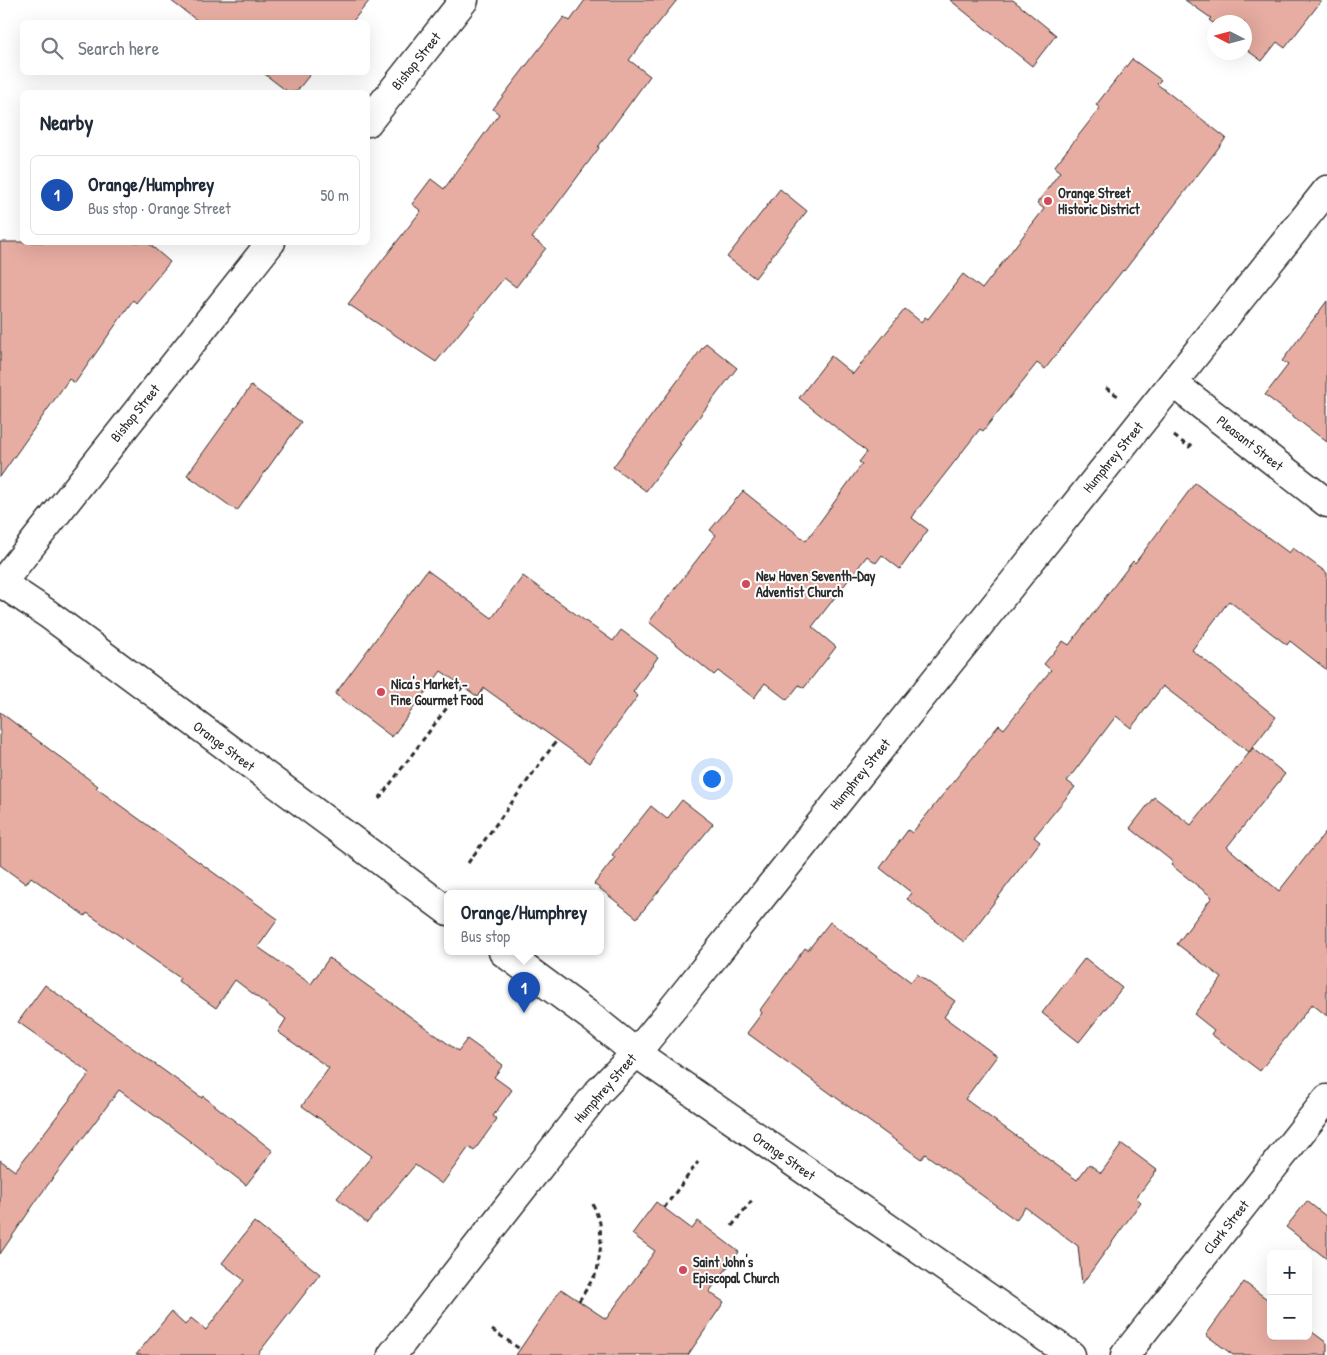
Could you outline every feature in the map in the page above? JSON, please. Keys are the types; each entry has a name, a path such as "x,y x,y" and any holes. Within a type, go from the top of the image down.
{"street":[{"name":"Bishop Street","path":"370,119 464,0"},
{"name":"Humphrey Street","path":"392,1355 598,1092 636,1053 1327,190"},
{"name":"Bishop Street","path":"0,583 269,245"},
{"name":"Pleasant Street","path":"1173,383 1327,502"},
{"name":"Orange Street","path":"0,583 48,614 444,908"},
{"name":"Orange Street","path":"507,955 594,1019 636,1053 1071,1355"},
{"name":"Clark Street","path":"1125,1355 1327,1099"}],"path":[{"path":"379,799 463,686"},
{"path":"468,863 557,740"},
{"path":"664,1208 698,1162"},
{"path":"732,1226 752,1200"},
{"path":"579,1301 597,1272 601,1244 600,1223 593,1204"},
{"path":"492,1330 520,1349"}],"building":[{"path":"170,0 370,0 354,20 196,20"},
{"path":"585,0 677,0 629,60 650,76 532,238 546,248 516,287 504,278 436,362 348,304 421,211 412,204 431,179 444,189 499,114 493,109 564,17 570,21"},
{"path":"950,0 1013,0 1056,35 1032,66"},
{"path":"1185,0 1322,0 1285,48 1277,42 1262,61 1252,54 1252,15 1207,15"},
{"path":"1132,59 1161,80 1157,84 1226,138 1124,271 1045,369 1037,363 983,431 980,429 917,510 912,518 928,530 900,569 882,555 876,563 867,556 812,627 836,647 804,688 799,685 787,700 765,683 754,698 718,671 714,675 649,622 716,535 710,530 743,491 806,541 862,464 859,462 867,452 799,398 831,356 853,374 905,309 921,322 925,317 928,319 963,274 982,289 1044,209 1037,203 1060,172 1054,167 1100,108 1096,105"},
{"path":"266,75 310,75 298,90 285,90"},
{"path":"780,189 807,211 755,278 727,257"},
{"path":"0,242 20,242 20,245 150,245 170,262 136,303 133,300 75,383 69,379 0,477"},
{"path":"1327,301 1327,442 1265,395 1288,365 1282,361"},
{"path":"706,343 737,368 679,443 681,444 646,491 613,467"},
{"path":"251,386 301,422 237,511 187,475"},
{"path":"1195,483 1289,553 1293,548 1327,573 1327,670 1290,641 1287,645 1229,601 1192,650 1276,717 1249,752 1163,686 1131,728 1116,716 1067,781 1075,787 1034,837 1040,842 964,942 907,899 912,893 880,868 908,830 912,833 999,725 1004,729 1051,670 1044,664 1063,641 1069,645 1133,561 1135,563"},
{"path":"427,570 492,618 523,576 613,641 621,630 658,657 633,692 638,696 589,763 484,688 478,697 441,671 392,737 335,694"},
{"path":"0,712 98,786 96,788 278,919 258,947 311,984 329,958 458,1051 467,1039 503,1065 494,1077 512,1090 493,1116 497,1119 474,1151 469,1147 442,1184 415,1165 367,1223 337,1198 372,1156 302,1106 329,1068 278,1032 286,1019 235,980 216,1008 178,981 180,978 87,913 85,916 31,877 26,884 0,865"},
{"path":"1253,748 1285,774 1227,847 1279,891 1327,830 1327,1016 1312,1004 1260,1071 1211,1034 1214,1030 1194,1014 1222,978 1177,944 1212,897 1171,865 1173,862 1130,828 1154,797 1191,825"},
{"path":"682,800 713,824 637,918 594,884 615,857 612,855 651,806 667,819"},
{"path":"830,922 911,982 917,974 955,1001 944,1017 997,1056 965,1099 1077,1180 1089,1164 1101,1173 1122,1144 1157,1170 1136,1198 1141,1202 1082,1284 1078,1246 1025,1207 1016,1220 925,1154 921,1159 747,1033 762,1013 760,1010 805,948 808,950"},
{"path":"1085,958 1122,988 1079,1042 1042,1013"},
{"path":"45,985 202,1098 203,1096 273,1151 246,1185 183,1136 119,1090 41,1194 0,1254 0,1160 15,1171 90,1073 18,1022"},
{"path":"1307,1201 1327,1217 1327,1259 1286,1227"},
{"name":"Saint John's Episcopal Church","path":"656,1202 692,1229 698,1221 739,1252 709,1292 724,1302 688,1355 516,1355 561,1289 606,1319 655,1251 632,1234"},
{"path":"254,1222 320,1274 257,1355 136,1355 171,1312 185,1325 191,1318 206,1330 244,1280 222,1263"},
{"path":"1244,1282 1267,1299 1267,1340 1312,1340 1312,1332 1327,1343 1327,1355 1233,1355 1206,1335"}],"place":[{"name":"Orange Street Historic District","path":"1048,201"},
{"name":"New Haven Seventh-Day Adventist Church","path":"746,584"},
{"name":"Nica's Market - Fine Gourmet Food","path":"381,692"},
{"name":"Orange/Humphrey","path":"524,1013"},
{"name":"Saint John's Episcopal Church","path":"683,1270"}]}
